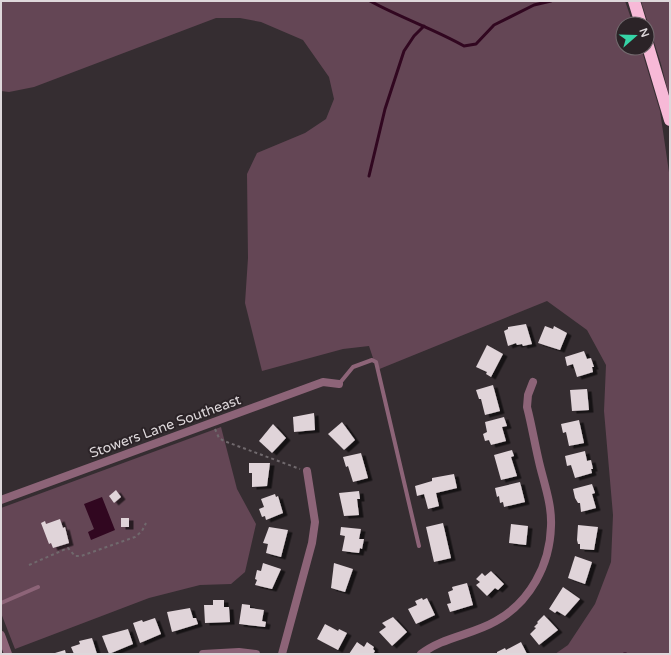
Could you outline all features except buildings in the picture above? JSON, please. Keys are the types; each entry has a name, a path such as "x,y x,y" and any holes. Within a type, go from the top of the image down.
{"highway":[{"path":"634,1 639,16"},
{"path":"651,56 670,120"}],"street":[{"name":"Stowers Lane Southeast","path":"1,500 323,382 339,384"},
{"path":"421,654 440,642 480,629 509,612 526,596 541,572 547,555 552,525 549,504 527,407 528,395 533,382"},
{"path":"282,654 312,543 315,522 307,471"},
{"path":"1,635 8,654"},
{"path":"203,654 218,652 256,654"}],"lane":[{"path":"339,384 353,366 372,360 376,362 419,546"},
{"path":"1,603 38,587"}],"path":[{"path":"213,423 218,435 224,441 307,471"},
{"path":"28,565 68,548 74,556 81,556 135,537 142,531 146,523"}],"shaded area":[{"path":"1,1 625,1 630,16 615,16 615,56 643,56 660,111 670,179 670,654 555,654 568,645 595,604 611,562 613,515 604,411 606,365 587,330 547,301 377,370 369,346 343,349 262,371 245,303 248,258 247,174 257,153 305,133 326,119 334,99 329,77 303,40 261,22 240,18 216,18 34,87 9,92 1,91"},
{"path":"641,1 670,1 670,99 655,45 655,16 646,16"},
{"path":"221,427 237,489 256,524 245,572 231,584 200,585 149,598 15,649 1,613 1,508"},
{"path":"102,497 115,530 91,540 88,532 94,529 84,504"}],"waterway":[{"path":"370,1 464,46 476,44 494,25 534,5 551,1"},
{"path":"369,176 385,109 404,51 414,36 424,26"}]}
